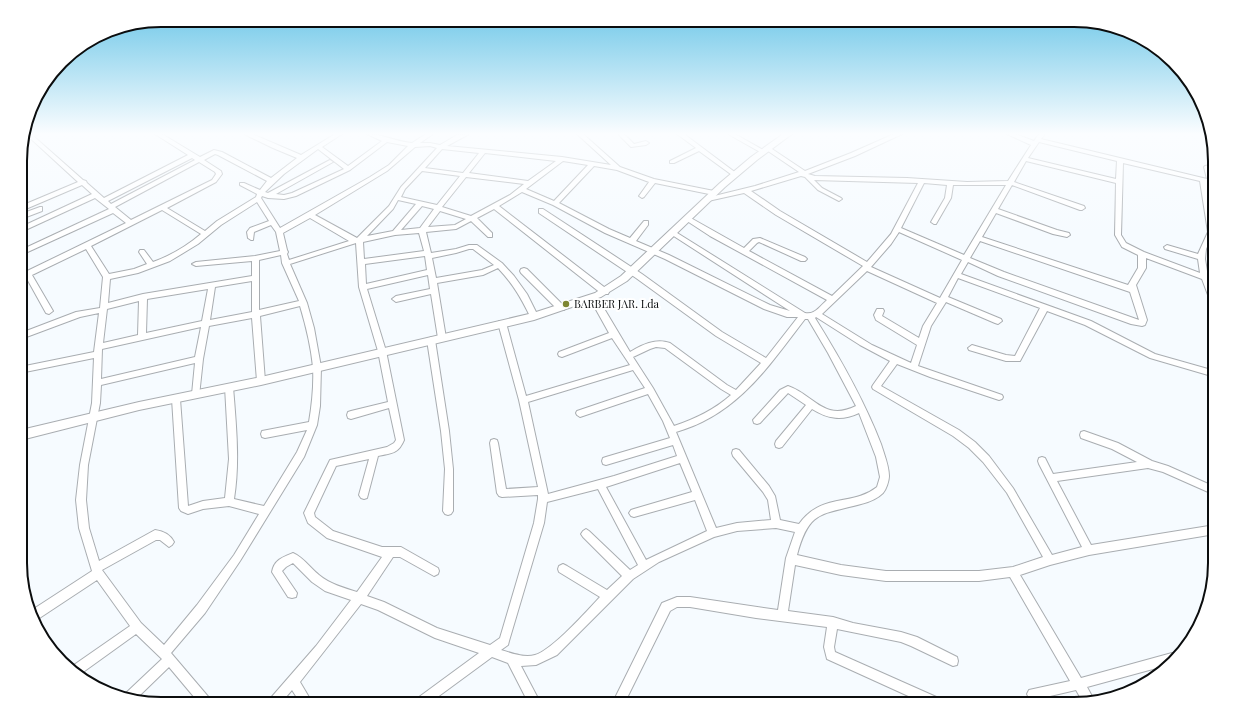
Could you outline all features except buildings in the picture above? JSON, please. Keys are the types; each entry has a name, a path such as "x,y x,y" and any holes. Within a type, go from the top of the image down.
{"street":[{"path":"69,168 102,201 130,223"},
{"path":"102,201 167,168"},
{"path":"27,250 112,209 185,168"},
{"path":"27,275 214,181 219,174 218,171 212,168"},
{"path":"246,168 271,181"},
{"path":"107,277 152,265 185,249 259,195 271,181 289,168"},
{"path":"268,196 319,168"},
{"path":"279,232 388,168"},
{"path":"442,338 428,254 422,231 438,208 472,168"},
{"path":"286,263 357,241 395,233 456,228 521,189 550,168"},
{"path":"555,204 588,168"},
{"path":"618,168 653,180 711,196 746,191 804,175 821,168"},
{"path":"726,168 734,174"},
{"path":"27,434 196,394 261,381 534,316 593,297 605,292 632,271 741,168"},
{"path":"793,168 820,189 839,199"},
{"path":"914,367 928,326 1019,168"},
{"path":"1060,168 1119,182"},
{"path":"1120,168 1118,235 1124,245 1142,254 1206,278"},
{"path":"1150,168 1208,181"},
{"path":"242,184 259,195 284,197 294,195 348,169"},
{"path":"357,241 391,207 403,188 420,169 465,176 529,183"},
{"path":"804,175 950,183 1011,183 1082,208"},
{"path":"642,196 653,180"},
{"path":"1203,180 1208,212"},
{"path":"671,430 699,421 719,409 756,376 766,362 807,315 832,299 867,267 889,242 922,181"},
{"path":"27,206 84,182"},
{"path":"934,222 948,198 950,183"},
{"path":"521,189 767,307 787,314 807,315"},
{"path":"746,191 778,213 867,267 943,300 998,321"},
{"path":"27,227 96,195"},
{"path":"133,694 167,656 238,558 265,511 301,454 313,424 316,406 317,367 314,345 303,302 286,263 285,252 279,232 272,222 259,195"},
{"path":"397,198 421,203 472,218 490,235"},
{"path":"395,233 421,203"},
{"path":"494,206 605,292"},
{"path":"161,207 205,234"},
{"path":"27,214 40,209"},
{"path":"995,210 1067,235"},
{"path":"540,211 632,271 719,334 766,362"},
{"path":"310,215 357,241"},
{"path":"687,219 832,299"},
{"path":"251,238 250,231 272,222"},
{"path":"631,242 646,223"},
{"path":"897,229 965,260 1140,324 1143,320 1132,285 1143,264 1142,254"},
{"path":"672,234 786,304 869,347 952,382 999,397"},
{"path":"979,238 1134,290"},
{"path":"745,251 755,241 760,240 803,259"},
{"path":"357,241 361,262 363,287 382,351 400,436 399,444 389,450 374,455 333,463 309,513 311,520 330,535 375,550 390,553 397,551 401,552 434,571"},
{"path":"1208,242 1203,250 1201,263 1208,284"},
{"path":"87,245 107,277 98,350 94,417 84,465 81,500 84,528 98,571 137,627 167,656 201,697"},
{"path":"361,262 456,251 473,246 499,265 512,278 524,296 534,316"},
{"path":"1167,247 1202,258"},
{"path":"142,252 152,265"},
{"path":"196,264 255,258 285,252"},
{"path":"255,258 256,331 261,381"},
{"path":"432,281 483,272 499,265"},
{"path":"524,271 561,308"},
{"path":"363,287 431,272"},
{"path":"957,275 1088,323 1153,356 1208,372"},
{"path":"27,334 79,314 143,297 255,278"},
{"path":"27,279 49,311"},
{"path":"196,394 212,285"},
{"path":"396,299 434,291"},
{"path":"142,337 143,297"},
{"path":"593,297 634,367 650,390 671,430 696,495 713,533"},
{"path":"27,368 142,337 256,314 303,302"},
{"path":"972,348 1006,358 1017,359 1045,307"},
{"path":"880,312 878,314 879,318 922,344"},
{"path":"782,615 791,559 801,529 817,512 835,505 861,500 881,489 885,482 886,474 882,456 835,356 807,315"},
{"path":"428,697 491,650 500,645 507,635 537,530 543,495 523,400 502,323"},
{"path":"562,354 614,334"},
{"path":"431,340 445,431 448,469 448,511"},
{"path":"628,356 650,345 661,343 667,345 737,394"},
{"path":"97,383 200,359"},
{"path":"896,359 876,387 962,437 984,456 1009,489 1050,560"},
{"path":"523,400 634,367"},
{"path":"229,387 233,466 229,502"},
{"path":"580,413 650,390"},
{"path":"757,420 770,408 785,390 792,391 821,411 840,416 850,414 860,408"},
{"path":"176,399 184,508 188,510 208,504 229,502 265,511"},
{"path":"351,415 392,404"},
{"path":"779,444 811,404"},
{"path":"265,434 313,424"},
{"path":"1084,436 1115,446 1148,464 1161,467 1208,488"},
{"path":"606,461 674,441"},
{"path":"494,443 502,492 543,495 600,484 645,471 682,458"},
{"path":"736,452 766,489 772,499 776,524"},
{"path":"364,495 374,455"},
{"path":"1042,461 1089,550"},
{"path":"1051,478 1148,464"},
{"path":"600,484 644,566"},
{"path":"634,513 696,495"},
{"path":"292,593 276,570 278,566 293,558 297,560 316,579 329,587 380,606 435,633 491,650 512,659 527,661 536,660 553,651 629,576 644,566 713,533 737,527 776,524 801,529"},
{"path":"791,559 841,570 886,576 980,576 1013,572 1050,560 1089,550 1208,530"},
{"path":"586,534 629,576"},
{"path":"37,613 98,571 155,535 161,535 169,542"},
{"path":"279,697 326,643 360,598 390,553"},
{"path":"564,569 609,597"},
{"path":"1013,572 1086,697"},
{"path":"622,697 668,604 677,602 690,602 756,613 833,622 853,628 901,637 913,641 953,662"},
{"path":"833,622 829,647 831,655 924,697"},
{"path":"79,668 137,627"},
{"path":"512,659 532,697"},
{"path":"1033,694 1078,684 1167,659"},
{"path":"293,681 303,697"}],"place":[{"name":"BARBER JAR. Lda","path":"566,304"}]}
